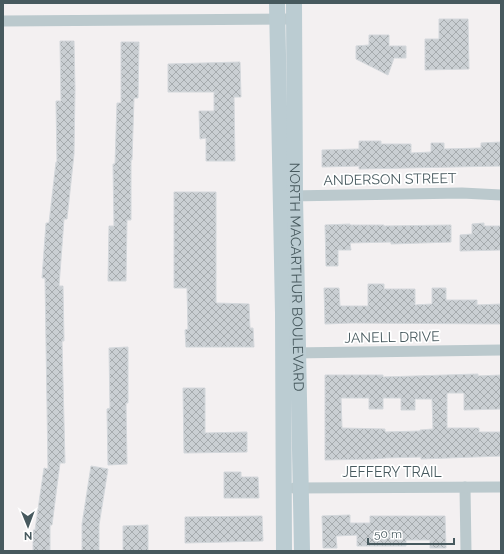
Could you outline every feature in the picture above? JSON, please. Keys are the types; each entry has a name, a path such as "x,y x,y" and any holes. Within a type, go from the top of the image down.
{"main road":[{"name":"NORTH MACARTHUR BOULEVARD","path":"277,3 288,196"},
{"name":"NORTH MACARTHUR BOULEVARD","path":"284,551 284,488 290,352 288,196 294,3"},
{"name":"NORTH MACARTHUR BOULEVARD","path":"290,352 301,488 302,551"}],"street":[{"path":"3,21 294,19"},
{"name":"ANDERSON STREET","path":"288,196 462,193 501,195"},
{"name":"JANELL DRIVE","path":"290,352 501,350"},
{"path":"465,487 466,551"},
{"name":"JEFFERY TRAIL","path":"284,488 501,487"}],"building":[{"path":"439,19 468,19 469,69 425,70 425,39 439,39"},
{"path":"369,35 389,35 389,46 406,46 406,58 394,58 388,75 356,59 356,46 369,45"},
{"path":"60,41 74,41 75,89 74,154 67,219 64,219 59,286 63,286 64,341 62,341 65,463 60,463 52,525 50,525 50,551 33,551 33,530 35,530 44,468 48,469 45,278 42,278 46,223 49,223 57,162 56,101 61,101"},
{"path":"121,42 139,42 138,98 134,98 131,160 131,220 127,220 126,281 108,281 109,226 114,226 113,164 115,164 117,103 121,103"},
{"path":"240,62 241,97 234,97 235,161 206,161 206,138 200,139 199,111 214,111 214,92 168,92 168,64"},
{"path":"359,141 381,141 381,144 411,144 411,153 431,152 431,143 444,143 444,149 481,148 481,143 501,142 501,166 359,169 359,166 322,167 322,150 359,149"},
{"path":"174,192 216,192 216,303 249,304 250,328 253,328 254,347 186,347 185,330 188,329 187,288 174,288"},
{"path":"484,223 484,226 501,226 501,250 460,251 460,235 472,234 472,224"},
{"path":"350,224 384,226 451,225 451,242 391,244 391,242 350,243 351,250 338,250 338,266 326,266 325,225"},
{"path":"368,284 384,284 384,289 415,289 415,305 432,304 432,288 446,288 446,300 477,300 477,305 501,304 501,324 325,324 324,288 339,288 340,306 368,306"},
{"path":"128,347 128,403 126,403 127,464 108,465 107,409 110,408 109,348"},
{"path":"478,374 478,376 501,375 501,409 464,410 464,393 447,393 447,428 479,428 479,432 501,432 501,456 325,460 325,375 383,375 383,377","holes":["341,398 369,398 369,409 383,409 383,398 401,398 401,410 415,410 415,399 432,399 433,429 385,432 385,429 342,428"]},
{"path":"183,388 205,388 205,433 247,432 247,452 184,453"},
{"path":"91,466 108,469 99,525 99,551 82,551 82,524"},
{"path":"224,472 241,472 241,477 258,477 259,498 224,498"},
{"path":"350,515 350,523 370,523 370,516 445,516 446,548 430,548 430,540 406,540 406,546 357,546 357,535 336,536 337,548 323,548 322,516"},
{"path":"262,516 263,541 185,543 185,517"},
{"path":"148,525 148,551 123,551 123,526"}]}
